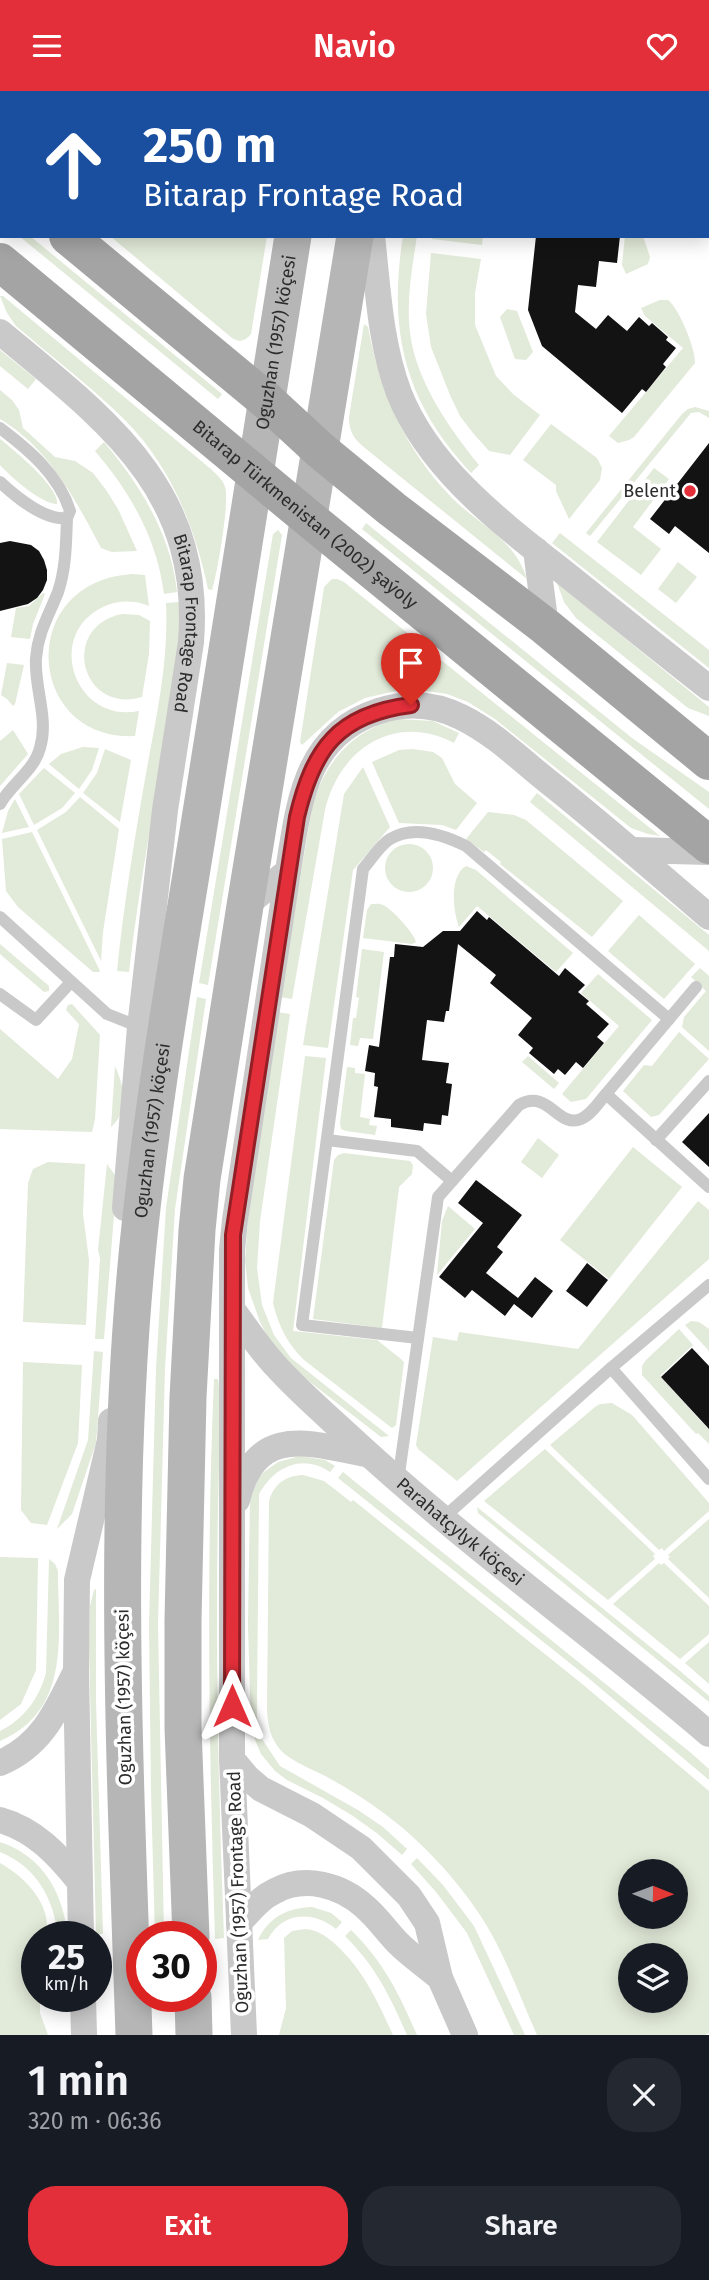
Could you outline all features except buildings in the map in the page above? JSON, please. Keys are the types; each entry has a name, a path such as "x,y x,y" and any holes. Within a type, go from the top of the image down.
{"main road":[{"path":"70,238 392,509 546,627 691,733 709,761"},
{"name":"Oguzhan (1957) köçesi","path":"134,2035 122,1662 123,1514 140,1229 160,1068 293,238"},
{"path":"190,1921 183,1728 184,1506 192,1298 202,1179 307,517 355,238"},
{"name":"Bitarap Türkmenistan (2002) şaýoly","path":"0,262 709,845"},
{"path":"193,2012 194,2035"}],"street":[{"path":"372,238 385,341 399,392 429,449 450,474 536,550 709,688"},
{"name":"Bitarap Frontage Road","path":"0,332 84,402 129,448 158,491 175,524 191,578 193,618 165,810 140,1027"},
{"path":"536,550 546,627"},
{"path":"245,906 288,871 303,791 323,748 338,732 358,719 391,707 411,705 445,710 502,742 633,850 709,918"},
{"path":"165,810 187,901"},
{"path":"633,850 709,852"},
{"name":"Oguzhan (1957) Frontage Road","path":"244,2035 232,1759 232,1309 235,1220 288,871"},
{"path":"110,1440 119,1278 140,1027"},
{"name":"Parahatçylyk köçesi","path":"232,1309 280,1370 398,1482 709,1734"},
{"path":"80,1921 77,1580 110,1440 128,1397"},
{"path":"231,1522 248,1468 257,1457 274,1448 285,1444 309,1443 369,1455"},
{"path":"0,1763 29,1745 51,1720 76,1670"},
{"path":"232,1759 261,1789 338,1831 361,1848 408,1896 427,1923 440,1977 465,2035"},
{"path":"0,1820 47,1844 79,1881"},
{"path":"239,1923 256,1904 273,1891 311,1883 331,1886 364,1905 399,1944 440,1977"},
{"path":"83,2012 84,2035"}],"lane":[{"path":"0,428 23,446 58,484 70,511 67,518 65,565 57,594 42,626 36,658 43,720 40,749 34,762 0,804"},
{"path":"0,482 17,497 41,511 54,517 67,518"},
{"path":"418,1338 302,1325 363,869 384,844 399,835 436,835 466,846 669,1019"},
{"path":"0,917 107,1014 140,1027"},
{"path":"0,994 36,1020 71,982"},
{"path":"398,1482 438,1197 525,1101 537,1100 570,1121 585,1117 696,986"},
{"path":"656,1140 709,1081"},
{"path":"606,1094 709,1187"},
{"path":"327,1140 418,1151 452,1181"},
{"path":"442,1520 611,1368 709,1285"},
{"path":"611,1368 709,1479"}],"green space":[{"path":"21,238 32,238 222,394 218,399"},
{"path":"112,238 267,238 251,334 242,341 232,338"},
{"path":"403,238 417,238 409,309 413,351 435,403 479,465 471,473 430,419 406,363 400,334 399,271"},
{"path":"432,238 483,238 482,245"},
{"path":"625,238 644,238 650,257 648,264 626,274 622,265"},
{"path":"431,253 481,259 475,293 475,325 496,376 513,394 540,415 510,455 489,451 460,416 431,347 426,314"},
{"path":"0,296 221,480 225,487 226,507 212,590 208,589 196,543 179,499 156,458 113,408 16,326"},
{"path":"660,300 668,300 682,320 690,339 695,363 634,437 618,443 609,436 683,348 645,316 641,308"},
{"path":"507,309 517,311 533,352 526,360 515,359 500,317"},
{"path":"364,324 368,327 387,397 408,440 452,498 514,553 527,579 365,448 353,435 349,417"},
{"path":"0,350 36,379 28,389 0,366"},
{"path":"0,390 19,410 23,428 55,457 75,461 93,473 118,509 137,551 112,552 101,548 71,493 46,459 33,444 0,419"},
{"path":"695,407 709,411 709,418 699,412 691,413 590,536 586,533 682,414"},
{"path":"551,424 597,458 602,468 600,480 569,519 556,491 556,485 523,460"},
{"path":"0,439 44,479 56,497 57,504 35,495 0,465"},
{"path":"104,442 130,476 152,512 168,551 177,592 164,594 155,554 140,517 120,483 95,451"},
{"path":"654,468 669,479 633,527 661,549 641,575 597,542"},
{"path":"366,523 632,738 709,792 709,809 362,529"},
{"path":"278,530 282,535 208,985 199,983 273,534"},
{"path":"560,533 709,650 709,668 552,543"},
{"path":"678,562 697,577 676,603 658,589"},
{"path":"132,574 145,575 149,606 126,602 103,607 85,620 75,637 72,656 75,674 84,691 98,704 117,711 139,711 135,736 99,731 72,714 55,689 49,660 53,630 68,604 94,584"},
{"path":"332,579 344,582 660,836 631,828 495,719 468,702 447,694 400,690 365,698 338,712 302,745 300,742 324,587"},
{"path":"557,583 709,707 709,716 688,708 576,618 564,602"},
{"path":"45,594 30,639 11,637 16,608 29,606"},
{"path":"179,602 179,643 174,684 129,972 117,971 130,869 161,686 166,645 166,603"},
{"path":"122,614 139,615 150,621 149,654 142,697 121,699 104,693 92,682 86,667 85,651 90,635 102,622"},
{"path":"7,663 24,665 13,706 1,695"},
{"path":"398,719 433,721 459,733 454,743 432,734 391,734 356,754 343,769 332,788 325,810 292,999 280,997 317,792 332,763 354,740 367,731"},
{"path":"13,730 28,754 0,786 0,741"},
{"path":"83,747 99,748 92,770 79,789 49,764 61,754"},
{"path":"105,749 131,760 120,822 83,793 97,773"},
{"path":"399,750 433,752 442,758 455,784 477,803 456,830 442,825 399,823 372,762"},
{"path":"363,767 390,827 353,870 328,1048 303,1045 344,794"},
{"path":"44,768 75,793 62,808 34,825 19,794"},
{"path":"537,793 709,935 709,951 530,802"},
{"path":"80,797 119,829 101,961 37,830 66,812"},
{"path":"15,799 29,827 2,833 8,811"},
{"path":"488,812 514,815 526,820 623,901 592,937 486,850 484,852 466,839"},
{"path":"32,832 99,972 93,972 18,907 6,891 2,839"},
{"path":"409,844 426,851 433,868 426,885 409,892 392,885 385,868 392,851"},
{"path":"466,866 476,870 573,953 556,972 477,906 459,927 454,903 455,885 457,877"},
{"path":"371,904 381,904 392,911 416,942 412,944 363,938 367,910"},
{"path":"639,915 695,964 664,999 608,951"},
{"path":"0,944 49,986 49,991 44,992 0,954"},
{"path":"362,949 384,952 373,1039 360,1038 358,1046 350,1045 353,1018 356,1018 359,998 356,997"},
{"path":"700,968 709,976 709,1051 682,1027 684,1017 706,991 691,977"},
{"path":"598,974 652,1020 586,1099 571,1102 562,1094 619,1026 581,993"},
{"path":"197,997 206,999 175,1209 165,1368 158,1624 164,1921 155,1921 149,1624 156,1368 166,1208"},
{"path":"72,1004 100,1035 92,1132 0,1129 0,1029 58,1079 72,1059 79,1024 66,1010 68,1005"},
{"path":"277,1012 290,1014 260,1221 257,1268 262,1305 274,1335 291,1358 389,1436 381,1437 297,1372 269,1340 248,1288 245,1260 248,1220"},
{"path":"679,1032 709,1059 659,1115 651,1117 623,1091 644,1065 652,1066"},
{"path":"305,1056 326,1058 293,1331 377,1340 401,1359 404,1362 396,1425 392,1428 304,1360 284,1334 273,1303"},
{"path":"528,1056 559,1083 554,1089 522,1062"},
{"path":"115,1066 121,1081 123,1106 117,1121 111,1127"},
{"path":"347,1067 355,1068 355,1073 365,1074 360,1117 370,1119 369,1125 377,1126 375,1135 341,1129"},
{"path":"538,1138 559,1155 542,1178 521,1162"},
{"path":"633,1147 682,1187 609,1279 560,1240"},
{"path":"344,1153 410,1161 413,1165 412,1174 399,1187 382,1328 313,1319 334,1160"},
{"path":"48,1162 85,1164 83,1214 89,1260 86,1325 23,1322 28,1183 33,1169"},
{"path":"107,1164 117,1178 104,1339 95,1339 100,1258 98,1250"},
{"path":"698,1201 709,1210 709,1259 457,1481 418,1449 416,1445 433,1337 457,1341 459,1332 578,1349"},
{"path":"448,1206 475,1229 437,1275 442,1221"},
{"path":"691,1321 699,1322 709,1329 709,1351 685,1325"},
{"path":"679,1329 693,1345 660,1376 707,1428 709,1426 709,1444 696,1434 642,1375 642,1366 646,1360"},
{"path":"94,1351 103,1352 96,1443 72,1514 57,1529 88,1440"},
{"path":"23,1362 82,1365 78,1443 47,1525 31,1523 21,1510"},
{"path":"214,1379 218,1379 221,1403 217,1671 224,1938 217,1939 211,1799 210,1519"},
{"path":"612,1403 632,1415 709,1503 709,1511 664,1551 662,1548 659,1550 550,1445 595,1407"},
{"path":"545,1449 655,1554 655,1559 608,1600 484,1501"},
{"path":"300,1456 325,1460 335,1466 330,1472 309,1464 290,1466 272,1477 259,1494 257,1720 262,1739 280,1766 383,1827 407,1849 402,1855 353,1816 275,1771 261,1754 251,1730 248,1625 250,1499 259,1477 264,1472 278,1462"},
{"path":"343,1472 691,1753 709,1769 709,1780 586,1676 338,1478"},
{"path":"303,1475 324,1481 351,1502 353,1500 581,1683 709,1791 709,2033 537,2035 489,1929 437,1860 412,1836 364,1799 285,1755 278,1747 269,1726 267,1711 269,1501 277,1486 286,1479"},
{"path":"477,1507 679,1670 709,1696 709,1702 478,1513"},
{"path":"709,1519 709,1598 668,1559 668,1555"},
{"path":"0,1557 38,1558 36,1670 21,1704 0,1720"},
{"path":"49,1559 58,1571 59,1645 56,1668 50,1690 39,1710 23,1727 0,1741 0,1731 16,1721 29,1707 46,1673"},
{"path":"659,1563 664,1563 709,1606 709,1634 680,1659 613,1604"},
{"path":"96,1589 96,1702 103,1921 96,1921 89,1647 90,1606"},
{"path":"709,1642 709,1684 685,1663"},
{"path":"0,1842 28,1857 40,1867 56,1892 65,1921 55,1921 48,1897 34,1875 13,1858 0,1852"},
{"path":"417,1858 443,1885 474,1926 525,2035 514,2035 467,1933 411,1864"},
{"path":"0,1863 19,1876 35,1893 45,1914 46,1921 21,1921 21,2012 40,2012 48,2035 0,2035"},
{"path":"312,1907 331,1913 342,1922 336,1929 318,1919 299,1917 282,1923 268,1939 258,1940 268,1925 280,1915 295,1909"},
{"path":"305,1929 327,1938 353,1963 375,1997 393,2035 279,2035 286,2008 284,1938 292,1931"},
{"path":"351,1930 373,1954 390,1979 417,2035 407,2035 381,1983 345,1936"}],"place":[{"name":"Belent","path":"690,491"}],"route":[{"path":"232,1706 233,1235 297,817 312,767 323,748 338,732 358,719 374,713 391,707 411,705"}]}
